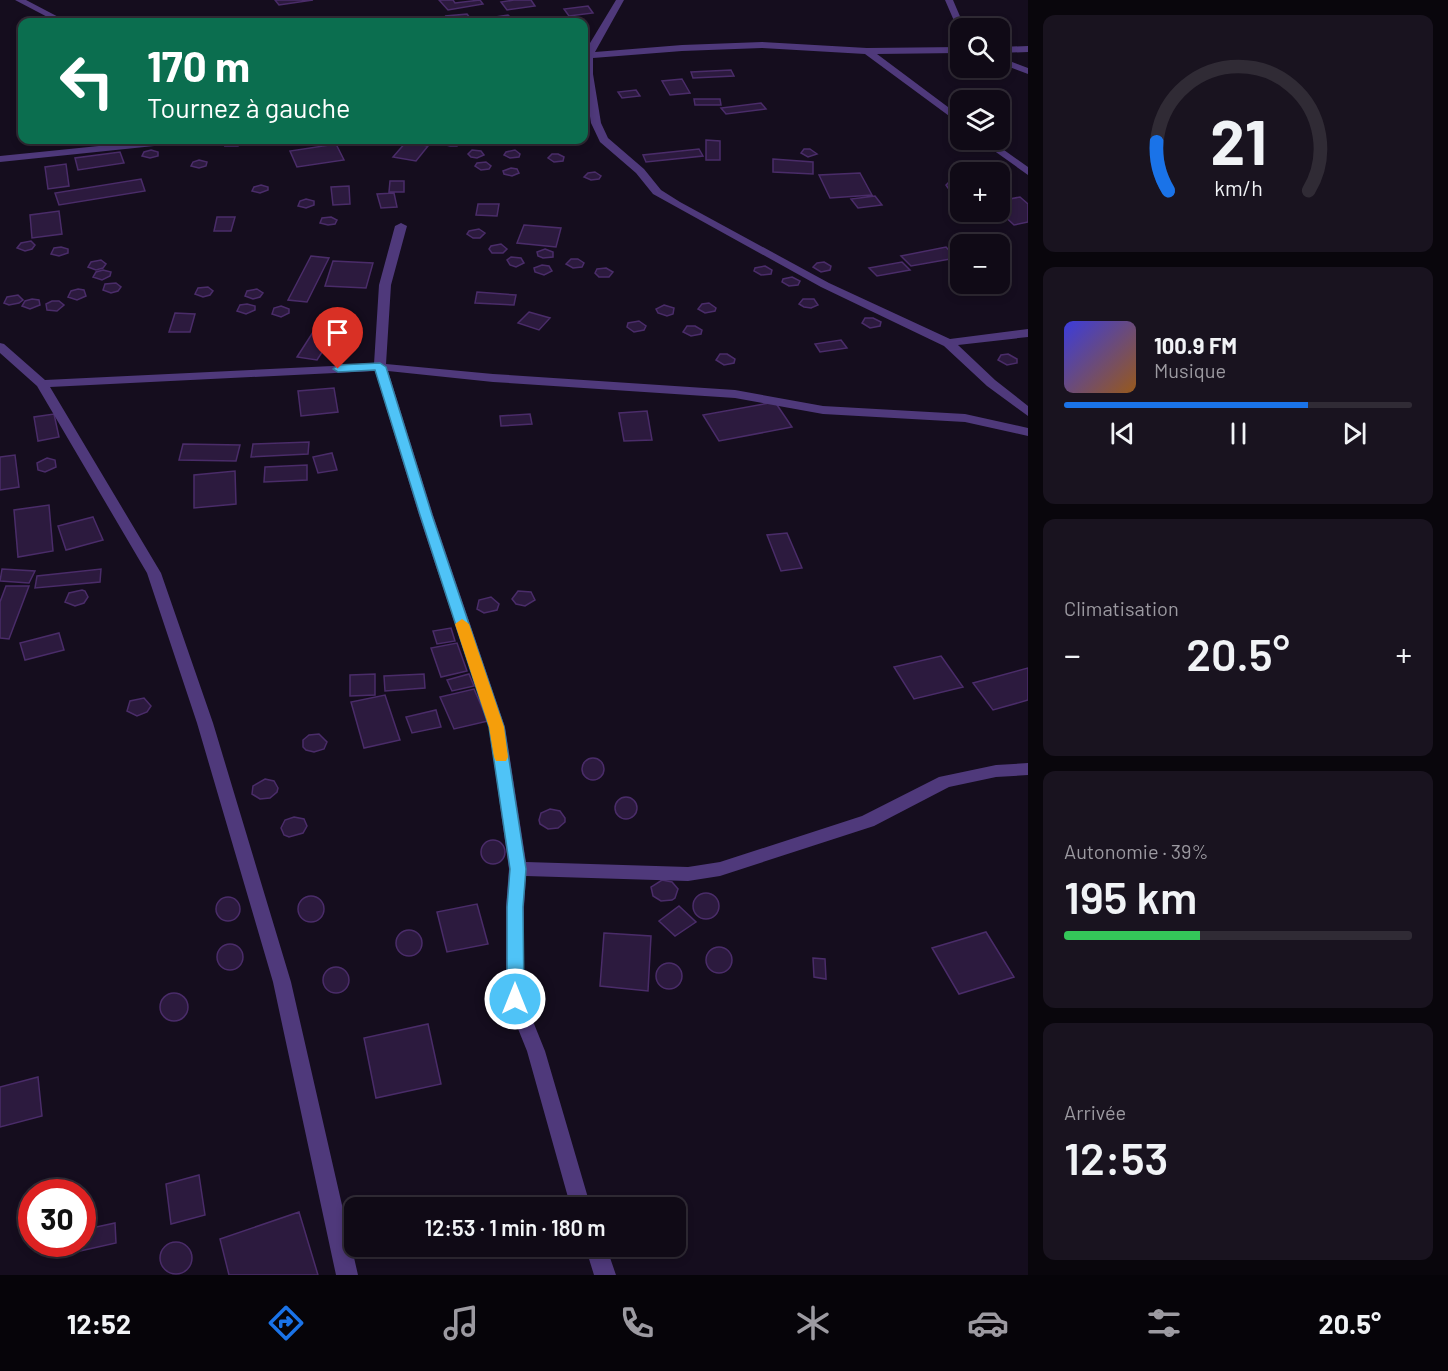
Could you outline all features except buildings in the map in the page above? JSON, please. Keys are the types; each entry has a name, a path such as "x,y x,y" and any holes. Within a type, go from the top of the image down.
{"street":[{"path":"19,0 55,18"},
{"path":"588,53 620,0"},
{"path":"949,0 957,18"},
{"path":"588,56 682,48 762,45 867,51 950,50"},
{"path":"1010,50 1028,49"},
{"path":"867,51 950,113"},
{"path":"1010,64 1028,71"},
{"path":"588,74 596,123 604,140 647,179 657,192 825,285 948,343 1028,412"},
{"path":"0,159 144,144"},
{"path":"998,150 1028,172"},
{"path":"401,226 385,285 380,367 426,515 497,727 518,869 515,907 515,999 536,1051 578,1197"},
{"path":"948,343 1028,333"},
{"path":"0,347 42,384 154,573 205,723 282,982 347,1275"},
{"path":"42,384 380,367 493,378 735,394 824,410 965,418 1028,432"},
{"path":"518,869 688,874 720,869 868,821 945,781 996,771 1028,769"},
{"path":"599,1257 605,1275"}],"slow traffic":[{"path":"462,624 497,727 501,757"}],"route":[{"path":"338,369 380,367 426,515 497,727 518,869 515,907 515,999"}]}
